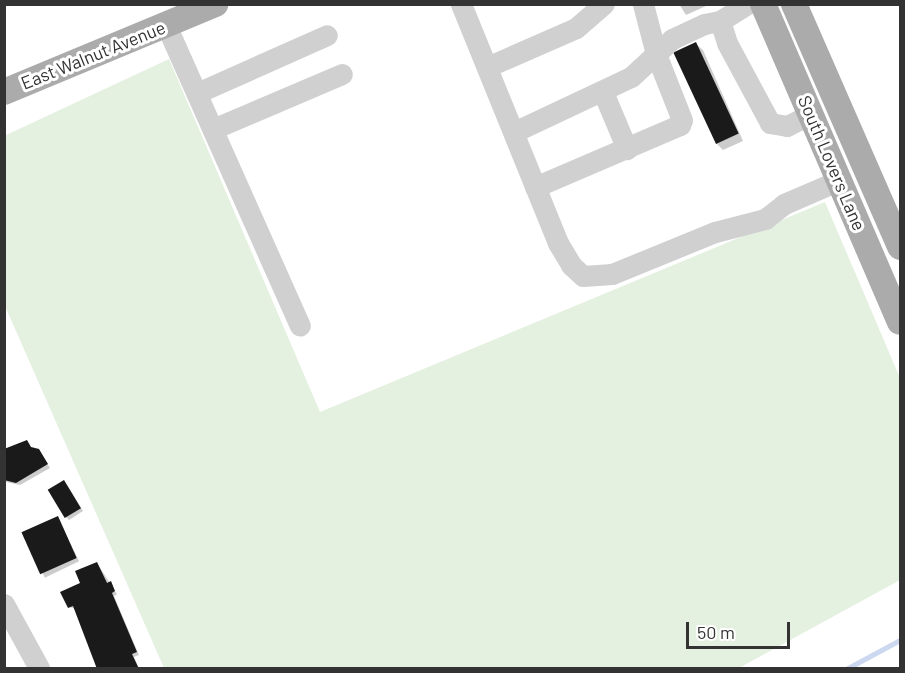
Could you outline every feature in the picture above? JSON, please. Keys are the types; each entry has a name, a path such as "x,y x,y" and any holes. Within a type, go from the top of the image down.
{"main road":[{"name":"East Walnut Avenue","path":"4,92 215,4"},
{"name":"South Lovers Lane","path":"763,4 900,322"},
{"name":"South Lovers Lane","path":"794,4 900,247"}],"street":[{"path":"461,4 535,187 571,265 583,276 595,278 715,232 765,219 784,204 840,180"},
{"path":"487,67 576,28 604,4"},
{"path":"535,187 675,130 682,120 656,54 643,4"},
{"path":"514,132 603,92 631,76 687,31 720,21 747,4"},
{"path":"720,21 727,43 770,123 787,126 811,114"},
{"path":"166,26 300,327"},
{"path":"197,93 327,35"},
{"path":"213,129 342,74"},
{"path":"603,92 627,149"},
{"path":"4,604 39,669"}],"green space":[{"path":"169,59 320,412 825,202 900,378 900,580 739,668 164,668 5,306 4,136"}],"building":[{"path":"696,42 739,134 716,144 673,53"},
{"path":"27,440 31,447 39,449 48,464 16,483 4,480 4,449"},
{"path":"64,480 81,508 65,518 48,490"},
{"path":"58,516 77,558 40,574 21,532"},
{"path":"97,562 107,583 111,581 115,591 112,593 137,652 132,654 139,669 97,669 73,606 68,608 60,592 80,583 75,571"}],"waterway":[{"path":"848,668 900,640"}]}
